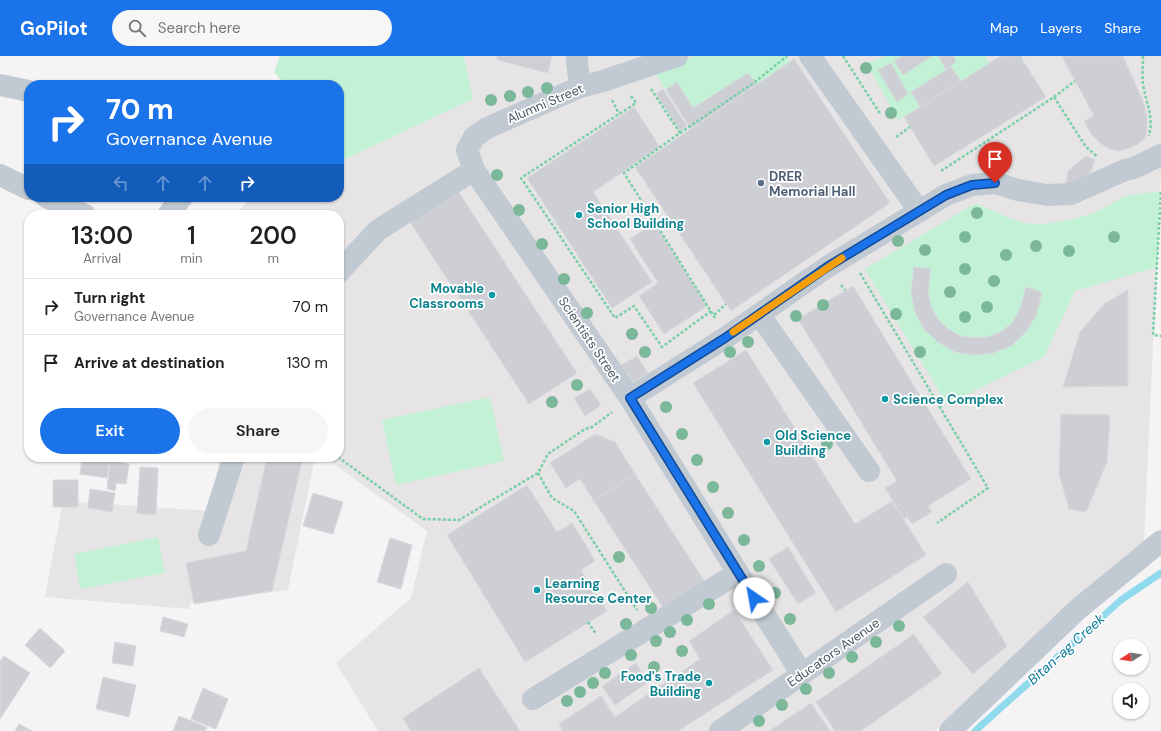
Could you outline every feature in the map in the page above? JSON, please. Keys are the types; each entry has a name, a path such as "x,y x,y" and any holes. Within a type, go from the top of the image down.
{"street":[{"path":"577,56 576,62 580,87"},
{"name":"Alumni Street","path":"474,170 467,150 474,137 487,128 580,87 638,70 677,56"},
{"path":"813,57 919,211"},
{"path":"0,85 24,90"},
{"path":"630,398 725,338 827,267 946,195 972,185 995,183 1018,190 1047,195 1071,194 1125,170 1134,168 1154,149"},
{"path":"344,267 378,230 474,170"},
{"name":"Scientists Street","path":"474,170 630,398 802,674"},
{"path":"0,175 24,187"},
{"path":"57,202 74,210"},
{"path":"172,210 178,202"},
{"path":"759,314 869,471"},
{"path":"209,535 232,462"},
{"path":"950,731 1077,610 1161,541"},
{"path":"532,699 738,573"},
{"name":"Educators Avenue","path":"720,731 946,574"}],"path":[{"path":"725,338 714,315 624,173 755,82 787,56"},
{"path":"843,56 883,118"},
{"path":"1143,56 1143,84 1151,116 1150,129 1154,149"},
{"path":"638,70 680,134"},
{"path":"938,173 1075,81"},
{"path":"629,94 636,103 521,178 615,318 634,306 662,347 711,311"},
{"path":"1054,96 1086,147 1102,160"},
{"path":"899,142 896,137 910,127"},
{"path":"1161,192 1154,335 1161,336"},
{"path":"849,253 988,488 937,523"},
{"path":"1156,285 1161,285"},
{"path":"714,315 726,304"},
{"path":"344,461 423,519 459,520 538,474 548,454 585,429 592,427 630,398"},
{"path":"538,474 552,498 574,510 648,629"}],"shaded area":[{"path":"464,56 1161,56 1161,171 1144,542 1019,652 935,731 378,731 336,663 411,598 427,531 331,462 344,462 344,210 240,210 247,202 344,202 344,160 473,99"},
{"path":"219,462 314,462 288,590 191,602 189,609 45,597 63,501 210,511"}],"green space":[{"path":"280,56 464,56 473,99 344,160 344,80 281,80 274,72"},
{"path":"695,56 787,56 791,62 691,129 653,70"},
{"path":"885,56 985,56 990,63 898,120 867,64"},
{"path":"1160,192 1157,267 1075,291 1044,357 947,404 865,269 976,203 1006,217 1025,223 1043,224 1085,216 1128,196 1142,193"},
{"path":"490,397 504,461 396,485 382,420"},
{"path":"158,537 165,573 80,589 74,554"}],"building":[{"path":"497,56 552,56 548,73 497,60"},
{"path":"902,56 932,56 903,75 894,61"},
{"path":"938,56 953,56 956,62 946,69"},
{"path":"1001,56 1020,56 1046,97 934,166 904,117"},
{"path":"1062,56 1123,56 1143,101 1147,117 1147,130 1145,138 1130,148 1119,151 1109,149 1100,143 1091,134 1084,121 1094,116"},
{"name":"DRER Memorial Hall","path":"794,59 890,203 731,311 635,167"},
{"path":"891,63 908,94 897,102 878,70"},
{"path":"951,67 961,81 920,107 911,92"},
{"path":"748,73 757,84 691,129 666,90 677,82 693,108"},
{"path":"663,89 687,126 680,131 656,94"},
{"name":"Senior High School Building","path":"634,107 660,147 593,192 652,282 612,308 527,178"},
{"path":"1086,156 1095,160 1091,171 1078,187 1065,189 1068,171"},
{"name":"Movable Classrooms","path":"454,185 577,373 529,404 406,216"},
{"path":"654,223 707,306 664,334 639,296 658,283 630,239"},
{"path":"914,267 931,269 928,292 931,306 938,319 948,329 960,336 975,338 989,337 1002,331 1013,322 1020,309 1026,287 1042,292 1036,316 1025,333 1011,346 993,353 974,355 955,352 938,342 924,329 915,312 911,292"},
{"name":"Science Complex","path":"853,286 971,479 928,506 932,512 912,524 907,517 904,519 885,488 897,481 798,319"},
{"path":"1128,290 1128,386 1063,387 1080,332 1104,304"},
{"name":"Old Science Building","path":"746,350 855,524 892,501 926,555 836,612 693,383"},
{"path":"637,356 648,373 633,382 621,365"},
{"path":"590,389 601,405 585,416 574,398"},
{"path":"1061,414 1110,415 1107,462 1086,512 1069,509 1059,474"},
{"path":"595,434 615,442 635,474 594,501 580,479 566,488 550,463"},
{"path":"81,462 109,462 107,478 80,474"},
{"path":"110,462 129,464 126,484 116,483 115,491 107,489"},
{"path":"266,462 302,462 272,591 194,604 186,563 246,551"},
{"path":"140,467 158,468 156,515 137,513"},
{"path":"635,474 705,582 664,609 594,501"},
{"path":"53,480 78,480 78,507 53,507"},
{"name":"Learning Resource Center","path":"527,485 557,532 572,523 595,561 581,570 607,611 525,662 447,535"},
{"path":"90,489 115,493 112,512 88,508"},
{"path":"313,493 343,502 333,534 303,526"},
{"path":"390,538 412,545 401,589 377,582"},
{"path":"788,547 816,593 798,604 769,559"},
{"path":"968,582 1007,646 973,674 923,617"},
{"name":"Food's Trade Building","path":"734,610 773,670 678,731 563,731 559,724 601,696 615,717 700,659 689,641"},
{"path":"163,617 188,624 184,637 160,631"},
{"path":"40,628 65,651 50,668 25,645"},
{"path":"914,634 942,674 861,731 835,731 816,702"},
{"path":"115,642 136,646 133,666 112,663"},
{"path":"4,656 30,673 0,719 0,661"},
{"path":"636,663 648,682 615,705 602,686"},
{"path":"479,668 520,731 411,731 403,718"},
{"path":"103,677 136,685 129,717 96,709"},
{"path":"203,688 228,699 216,729 191,719"},
{"path":"811,703 830,731 769,731"},
{"path":"179,716 207,727 205,731 173,731"},
{"path":"19,724 32,731 15,731"}],"waterway":[{"name":"Bitan-ag Creek","path":"975,731 1121,600 1161,573"}],"slow traffic":[{"path":"733,332 842,258"}],"place":[{"name":"DRER Memorial Hall","path":"761,183"},
{"name":"Senior High School Building","path":"579,215"},
{"name":"Movable Classrooms","path":"492,295"},
{"name":"Science Complex","path":"885,399"},
{"name":"Old Science Building","path":"767,442"},
{"name":"Learning Resource Center","path":"537,590"},
{"name":"Food's Trade Building","path":"709,683"}],"route":[{"path":"754,598 630,398 725,338 827,267 946,195 972,185 995,183"}]}
